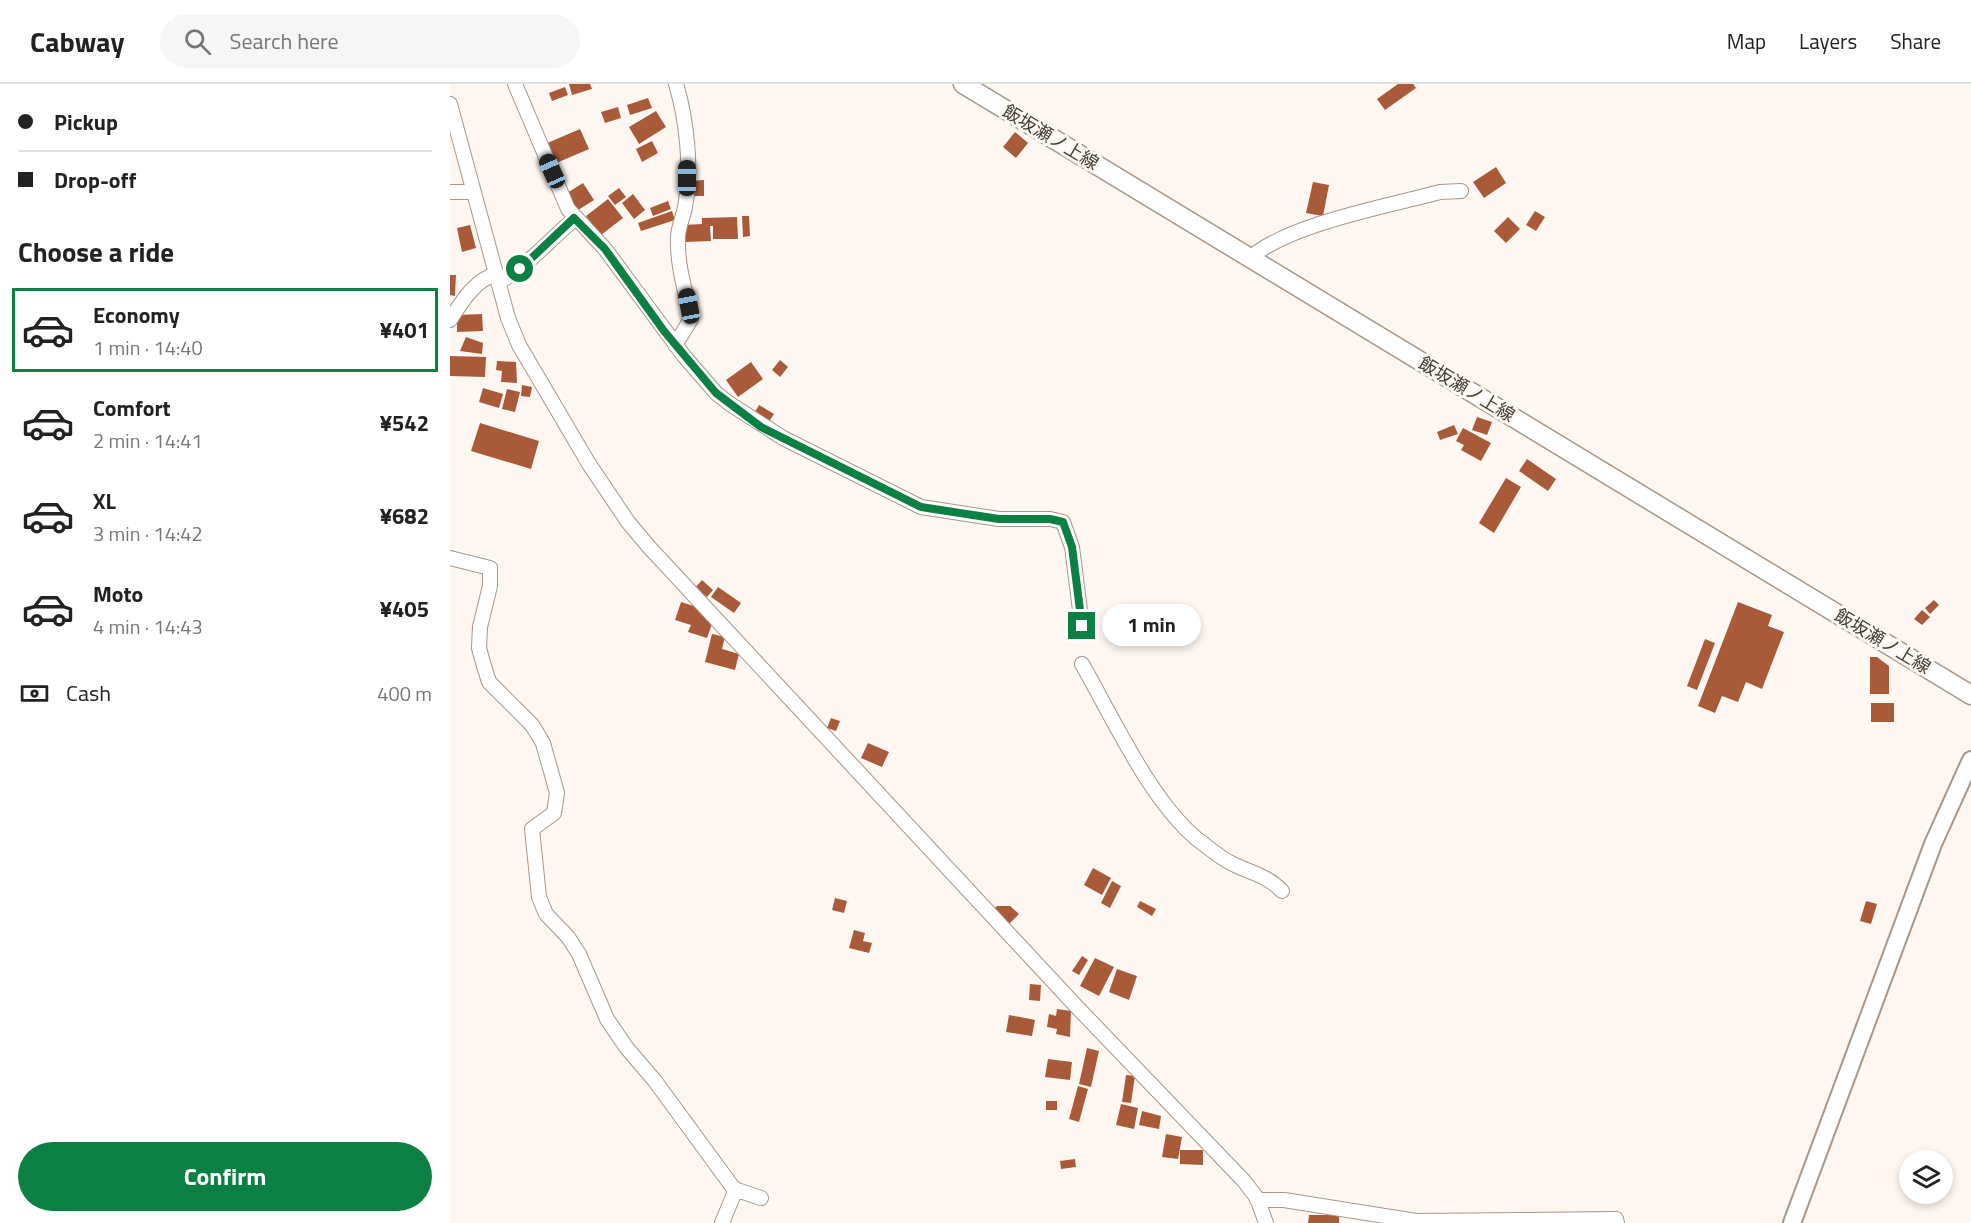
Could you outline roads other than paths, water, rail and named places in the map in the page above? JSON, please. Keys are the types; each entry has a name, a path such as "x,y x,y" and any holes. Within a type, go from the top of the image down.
{"main road":[{"name":"飯坂瀬ノ上線","path":"963,84 1971,695"}],"street":[{"path":"515,84 574,218 605,249 675,345 716,393 761,427 921,507 999,519 1050,519 1063,522 1072,547 1082,626"},
{"path":"675,345 691,319 686,294 682,287 677,242 685,209 687,165 682,104 676,84"},
{"path":"450,104 519,345 589,464 628,522 669,570 776,681 987,911 1244,1181 1257,1200 1266,1223"},
{"path":"1250,258 1275,240 1302,231 1440,192 1461,191"},
{"path":"450,192 474,192"},
{"path":"450,320 474,287 520,269 574,218"},
{"path":"450,558 490,568 490,586 480,627 479,648 489,682 532,725 543,743 549,761 557,803 554,813 532,829 537,890 543,906 552,922 568,937 579,954 607,1019 626,1047 736,1189 761,1198"},
{"path":"1082,664 1137,761 1178,821 1230,863 1270,879 1282,891"},
{"path":"1792,1223 1933,844 1971,760"},
{"path":"722,1223 736,1189"},
{"path":"1257,1200 1284,1200 1416,1221 1616,1219 1617,1223"}]}
